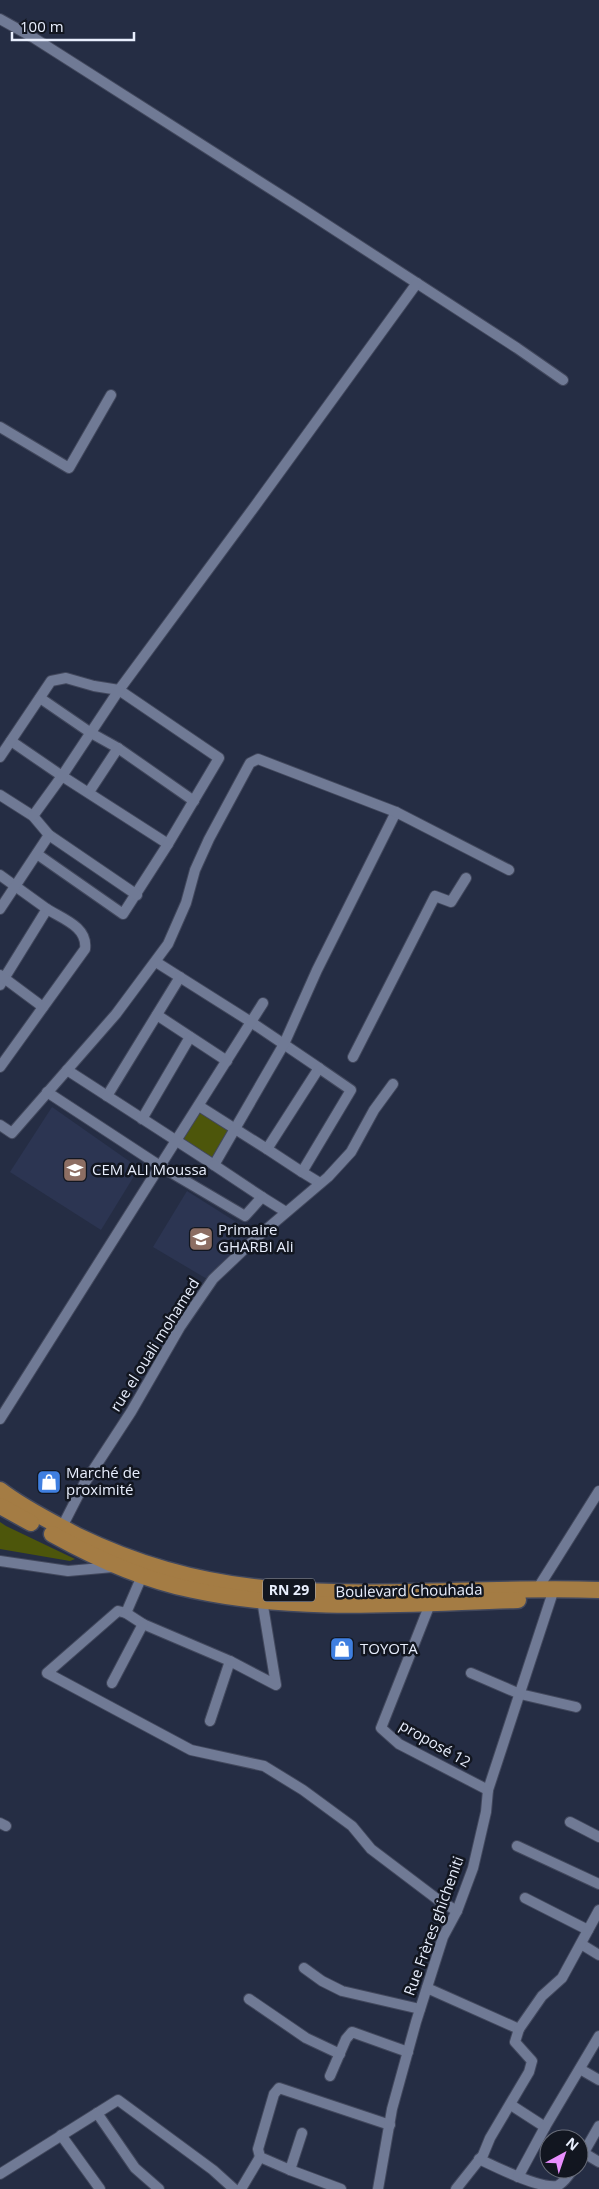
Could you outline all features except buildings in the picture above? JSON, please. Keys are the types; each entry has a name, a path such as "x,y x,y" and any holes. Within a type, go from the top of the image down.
{"highway":[{"name":"Boulevard Chouhada","path":"0,1490 62,1527 95,1544 147,1565 196,1577 261,1588 312,1592 548,1592 599,1590"},
{"name":"RN 29","path":"0,1506 90,1555 142,1576 192,1590 262,1600 354,1604 430,1604 548,1592 599,1600"}],"street":[{"path":"0,19 34,38 417,283 562,380"},
{"path":"32,816 62,776 119,690 417,283"},
{"path":"0,427 69,468 111,395"},
{"path":"0,757 51,681 66,678 94,686 119,690 219,758 137,895 123,914 37,854"},
{"path":"40,698 91,733 118,748 194,801"},
{"path":"11,741 168,844"},
{"path":"89,792 118,748"},
{"path":"0,1125 12,1133 130,996 156,962 168,944 186,903 195,870 209,839 250,762 258,759 396,812 509,870"},
{"path":"0,795 32,816 49,835 137,895"},
{"path":"214,1165 284,1044 318,970 396,812"},
{"path":"0,909 49,835"},
{"path":"0,875 47,909 82,931 86,940 85,949 0,1067"},
{"path":"353,1057 435,896 451,902 466,878"},
{"path":"43,1008 1,980 47,909"},
{"path":"156,962 251,1022 351,1090 302,1172"},
{"path":"106,1096 180,977"},
{"path":"0,1419 263,1003"},
{"path":"157,1015 227,1060"},
{"path":"142,1119 190,1037"},
{"path":"267,1149 320,1068"},
{"path":"67,1070 286,1212"},
{"name":"rue el ouali mohamed","path":"62,1527 84,1484 130,1414 180,1327 213,1279 255,1239 320,1183 351,1152 374,1110 393,1084"},
{"path":"48,1092 160,1166 245,1216 262,1197"},
{"path":"198,1106 320,1183"},
{"name":"Rue Frères ghicheniti","path":"378,2189 392,2109 420,2009 443,1937 457,1911 473,1868 486,1812 488,1790 520,1694 548,1592 599,1491"},
{"path":"0,1560 68,1571 120,1567"},
{"path":"126,1613 142,1576"},
{"path":"262,1600 276,1685 230,1661 143,1624 126,1613 118,1611 47,1673 191,1750 264,1766 304,1790 352,1826 371,1849 437,1899 457,1911"},
{"name":"proposé 12","path":"430,1604 381,1728 399,1744 488,1790"},
{"path":"112,1683 143,1624"},
{"path":"210,1722 230,1661"},
{"path":"471,1673 520,1694 576,1707"},
{"path":"570,1822 599,1837"},
{"path":"516,1846 599,1884"},
{"path":"525,1898 588,1930"},
{"path":"456,2189 479,2159 532,2066 530,2057 515,2042 519,2029 542,1996 562,1978 599,1910"},
{"path":"581,1944 599,1955"},
{"path":"304,1968 342,1991 420,2009"},
{"path":"427,1988 519,2029"},
{"path":"249,1999 306,2038 340,2054"},
{"path":"330,2076 346,2039 352,2032 408,2052"},
{"path":"518,2177 545,2126 599,2036"},
{"path":"580,2069 599,2080"},
{"path":"341,2189 269,2163 260,2157 258,2149 274,2094 279,2088 390,2125"},
{"path":"0,2174 118,2100 213,2170 234,2189"},
{"path":"511,2105 545,2126"},
{"path":"97,2113 135,2168 159,2189"},
{"path":"589,2144 599,2126"},
{"path":"290,2170 302,2133"},
{"path":"61,2135 100,2189"},
{"path":"242,2189 260,2157"},
{"path":"479,2159 518,2177 547,2187 561,2184 565,2179"}],"shaded area":[{"name":"CEM ALI Moussa","path":"52,1107 139,1168 101,1230 10,1172"},
{"name":"Primaire GHARBI Ali","path":"187,1191 252,1232 207,1279 153,1247"}],"green space":[{"path":"200,1109 230,1129 213,1161 180,1140"},
{"path":"0,1522 75,1559 70,1561 0,1549"}],"place":[{"name":"CEM ALI Moussa","path":"75,1170"},
{"name":"Primaire GHARBI Ali","path":"201,1239"},
{"name":"Marché de proximité","path":"49,1482"},
{"name":"TOYOTA","path":"342,1649"}]}
